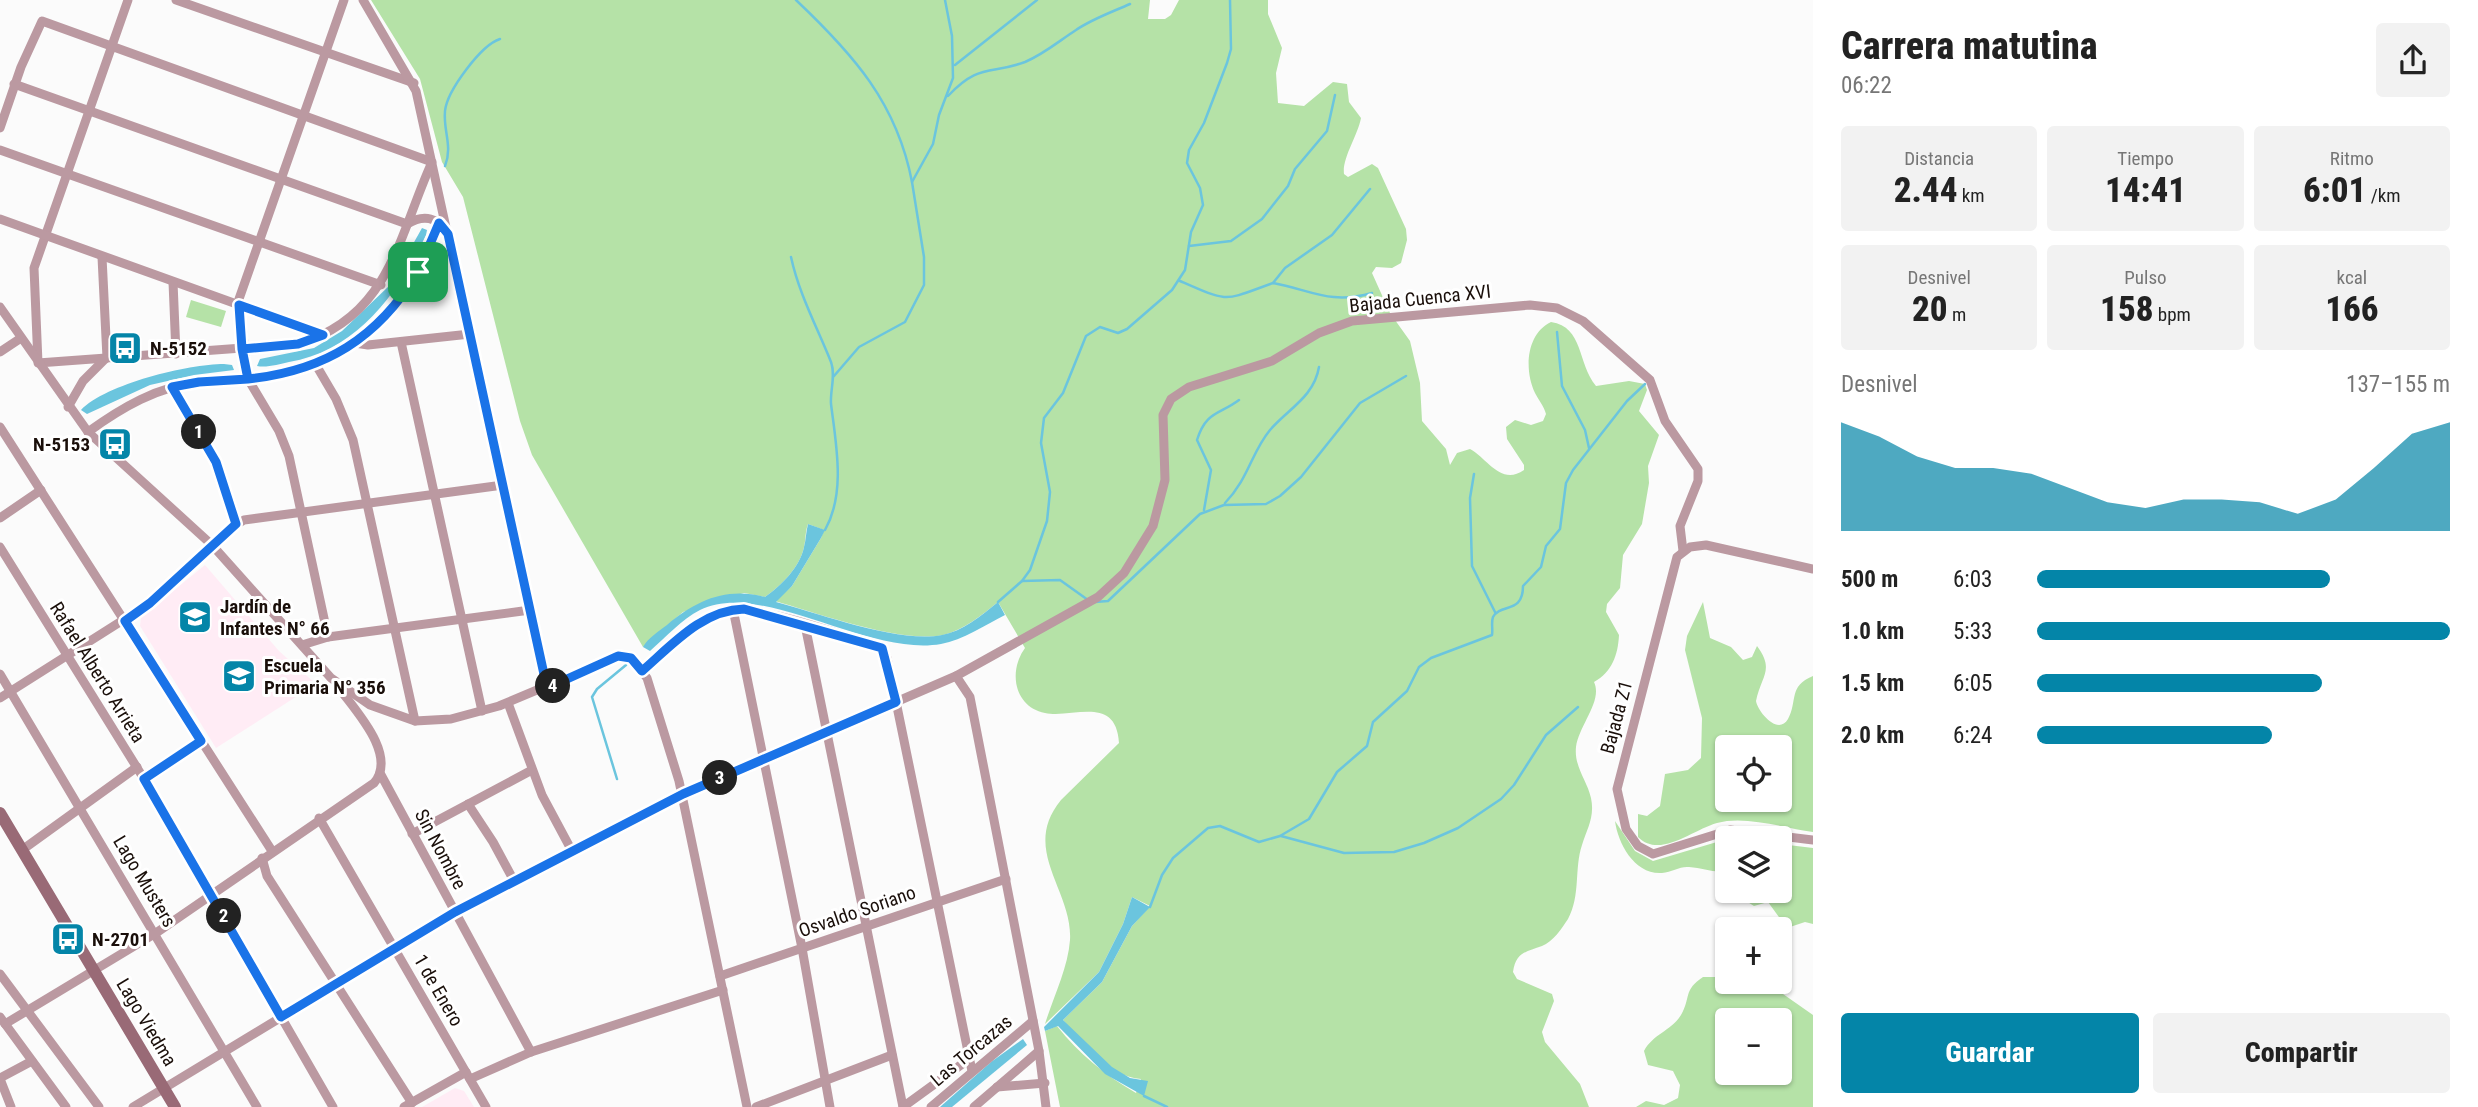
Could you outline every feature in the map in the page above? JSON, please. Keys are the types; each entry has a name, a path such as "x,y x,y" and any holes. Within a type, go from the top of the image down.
{"main road":[{"name":"Lago Viedma","path":"0,813 175,1107"}],"street":[{"path":"38,363 34,278 45,237 128,0"},
{"path":"176,0 414,83"},
{"path":"328,637 284,443 248,379 242,349 239,293 344,0"},
{"path":"363,0 414,83 547,688"},
{"path":"0,128 15,84 43,20 432,162"},
{"path":"15,84 407,224 423,217 439,223 448,234"},
{"path":"0,150 381,285"},
{"path":"38,363 298,344 323,335 363,306 381,285 432,162"},
{"path":"0,219 323,335"},
{"path":"88,432 119,411 172,387 199,382 248,379 316,365 355,343 390,310 411,285 439,223"},
{"path":"68,407 83,381 107,358 102,257"},
{"path":"173,282 176,354"},
{"name":"Bajada Cuenca XVI","path":"956,676 1098,597 1124,573 1153,526 1163,495 1163,415 1171,399 1189,387 1272,361 1319,332 1352,321 1530,305 1557,308 1583,321 1650,380 1665,421 1698,469 1698,481 1680,526 1683,551"},
{"path":"0,307 88,432 212,545 331,678 385,713 415,721 438,721 508,703 618,656 631,658 642,671 656,699 683,794 747,1107"},
{"path":"355,343 368,345 470,334"},
{"path":"0,352 21,338"},
{"path":"401,342 482,711"},
{"path":"316,365 348,426 415,721"},
{"path":"172,387 216,462 236,524"},
{"path":"0,427 272,851"},
{"path":"0,698 125,621 169,587 236,524 253,517 503,485"},
{"path":"0,518 41,490"},
{"path":"1683,551 1706,545 1813,569"},
{"name":"Rafael Alberto Arrieta","path":"0,547 137,767 333,1107"},
{"name":"Bajada Z1","path":"1683,551 1674,564 1618,778 1617,800 1626,829 1639,846 1653,854 1661,854 1706,836 1730,830 1813,840"},
{"path":"733,609 803,948 830,1107"},
{"path":"642,671 706,618 733,609 765,613 882,648 896,702 972,1071"},
{"path":"302,645 328,637 530,610"},
{"path":"805,625 903,1107 969,1059"},
{"name":"Lago Musters","path":"0,674 257,1107"},
{"path":"133,1107 394,948 514,881 683,794 956,676 970,697 1045,1083 1046,1107"},
{"name":"Sin Nombre","path":"331,678 377,747 382,760 380,773 531,1052"},
{"path":"508,703 532,769 572,851"},
{"path":"144,779 201,741"},
{"path":"22,850 137,767"},
{"path":"412,834 532,769"},
{"path":"66,1107 2,1020 27,1010 156,933 369,786 380,773"},
{"path":"468,804 514,881"},
{"name":"1 de Enero","path":"319,818 486,1107"},
{"path":"261,859 267,876 336,984 408,1105 468,1076 531,1052 723,990"},
{"name":"Osvaldo Soriano","path":"720,976 1006,879"},
{"path":"0,974 99,1107"},
{"name":"Las Torcazas","path":"931,1107 1033,1021"},
{"path":"974,1107 1039,1051"},
{"path":"755,1107 892,1055"},
{"path":"11,1107 0,1078 32,1061"},
{"path":"997,1087 1045,1083"}],"shaded area":[{"name":"Escuela Primaria N° 356","path":"205,565 279,651 316,684 216,748 140,626 141,617"},
{"path":"455,1088 464,1091 474,1107 422,1107"}],"green space":[{"path":"371,0 1150,0 1148,19 1165,19 1171,15 1179,0 1268,0 1268,14 1282,48 1276,73 1278,103 1304,106 1333,82 1347,84 1349,102 1361,118 1345,161 1344,174 1348,177 1372,164 1378,168 1406,229 1407,240 1401,263 1392,268 1376,267 1372,273 1390,313 1410,341 1420,383 1422,421 1446,449 1450,465 1457,453 1470,449 1502,473 1516,474 1524,470 1524,465 1507,439 1506,427 1515,420 1531,425 1543,421 1546,414 1535,393 1529,364 1536,335 1551,322 1562,325 1575,338 1596,386 1629,381 1645,384 1647,390 1639,411 1659,435 1648,466 1649,483 1642,524 1623,555 1620,588 1607,604 1606,612 1619,635 1617,649 1610,668 1594,682 1596,689 1593,705 1576,747 1577,761 1589,791 1592,811 1580,854 1575,901 1568,919 1557,934 1546,944 1519,957 1513,972 1517,979 1552,994 1554,1001 1542,1032 1545,1042 1580,1084 1589,1107 1060,1107 1045,1031 1057,1026 1093,1063 1136,1093 1141,1079 1129,1077 1108,1066 1063,1020 1102,982 1132,926 1150,906 1132,897 1123,924 1099,972 1045,1024 1063,972 1070,940 1069,922 1051,870 1046,836 1050,818 1061,800 1119,743 1116,728 1110,718 1091,712 1045,713 1026,704 1017,687 1016,677 1020,657 1025,648 998,602 958,630 926,637 859,626 775,601 792,586 821,538 824,530 808,524 798,562 771,593 765,597 744,593 683,612 643,647 532,455 520,421 463,197 442,162 420,79"},
{"path":"191,300 226,311 221,327 186,317"},
{"path":"1703,602 1710,638 1731,647 1743,660 1752,657 1757,646 1762,654 1766,667 1756,701 1760,711 1774,724 1784,724 1800,684 1813,676 1813,832 1792,826 1740,820 1717,823 1666,844 1647,843 1638,837 1638,814 1647,816 1660,806 1665,774 1688,770 1701,758 1702,718 1685,650 1687,636"},
{"path":"1615,821 1635,851 1653,861 1715,843 1715,871 1686,867 1662,873 1644,869 1624,848"},
{"path":"1792,845 1813,848 1813,924 1805,922 1792,926 1792,917 1779,917 1769,903 1792,903"},
{"path":"1703,977 1715,977 1715,994 1783,994 1813,1015 1813,1107 1636,1107 1646,1101 1664,1105 1678,1098 1680,1085 1673,1071 1648,1065 1644,1051 1652,1040 1681,1015 1693,986"}],"water":[{"path":"422,228 427,230 426,235 403,277 373,316 355,332 335,346 313,356 273,366 257,366 260,359 314,348 342,331 390,285"},
{"path":"224,364 232,365 234,370 194,375 150,385 87,414 81,410 109,392 148,377"},
{"path":"808,524 825,530 792,586 776,602 882,631 925,637 957,630 998,602 1005,615 949,642 912,645 881,640 753,604 725,603 693,614 650,651 643,647 678,616 701,603 725,595 751,594 765,597 771,593 798,562"},
{"path":"1132,897 1150,907 1132,926 1102,982 1063,1020 1112,1067 1130,1078 1148,1081 1144,1096 1105,1074 1058,1026 1045,1031 1044,1027 1099,972 1123,924"},
{"path":"1023,1039 1027,1045 952,1107 940,1107 991,1062"}],"waterway":[{"path":"796,0 836,40 870,82 896,128 912,182"},
{"path":"834,376 859,347 905,322 924,285 924,257 912,182 933,144 939,115 953,78 952,36 945,0"},
{"path":"955,65 1037,0"},
{"path":"998,602 1022,581 1030,570 1047,521 1050,492 1041,443 1044,418 1063,393 1086,336 1100,327 1118,333 1127,329 1172,290 1185,270 1191,232 1203,205 1200,188 1187,163 1189,150 1204,123 1231,49 1230,0"},
{"path":"948,96 977,74 1025,62 1089,22 1130,4"},
{"path":"445,166 448,152 445,118 447,102 458,81 475,59 500,39"},
{"path":"1189,246 1231,241 1262,219 1288,186 1295,169 1327,131 1335,95"},
{"path":"1273,283 1285,268 1332,235 1370,189"},
{"path":"791,257 803,297 832,367 831,404 838,468 836,500 825,530"},
{"path":"1180,281 1226,297 1273,283 1332,297 1372,293"},
{"path":"1557,332 1562,386 1585,430 1589,448"},
{"path":"1225,503 1270,430 1312,387 1319,367"},
{"path":"1095,602 1108,601 1200,514 1224,505 1266,504 1280,496 1301,477 1360,403 1406,376"},
{"path":"1150,907 1162,875 1173,858 1208,828 1220,826 1259,842 1280,836 1309,819 1337,772 1367,746 1373,722 1407,691 1419,667 1431,658 1492,635 1493,617 1519,601 1523,586 1541,567 1546,546 1560,529 1566,483 1573,470 1627,401 1645,384"},
{"path":"1204,510 1211,470 1197,440 1209,419 1239,400"},
{"path":"1474,474 1470,498 1472,566 1495,612"},
{"path":"1022,581 1060,580 1088,600"},
{"path":"617,779 592,697 597,689 626,665"},
{"path":"1281,836 1344,853 1394,852 1424,843 1458,828 1501,799 1514,785 1546,735 1578,707"},
{"path":"1144,1096 1167,1107"}],"place":[{"name":"N-5152","path":"125,348"},
{"name":"N-5153","path":"115,444"},
{"name":"Jardín de Infantes N° 66","path":"195,617"},
{"name":"Escuela Primaria N° 356","path":"239,676"},
{"name":"N-2701","path":"68,939"}],"route":[{"path":"418,272 390,310 343,352 316,365 274,376 248,379 242,349 239,305 323,335 298,344 242,349 243,357 248,379 199,382 172,387 216,462 228,492 236,524 150,603 125,621 201,741 144,779 281,1017 455,912 683,794 896,702 887,658 882,648 744,609 724,611 706,618 642,671 631,658 618,656 547,688 448,234 439,223 418,272"}]}
